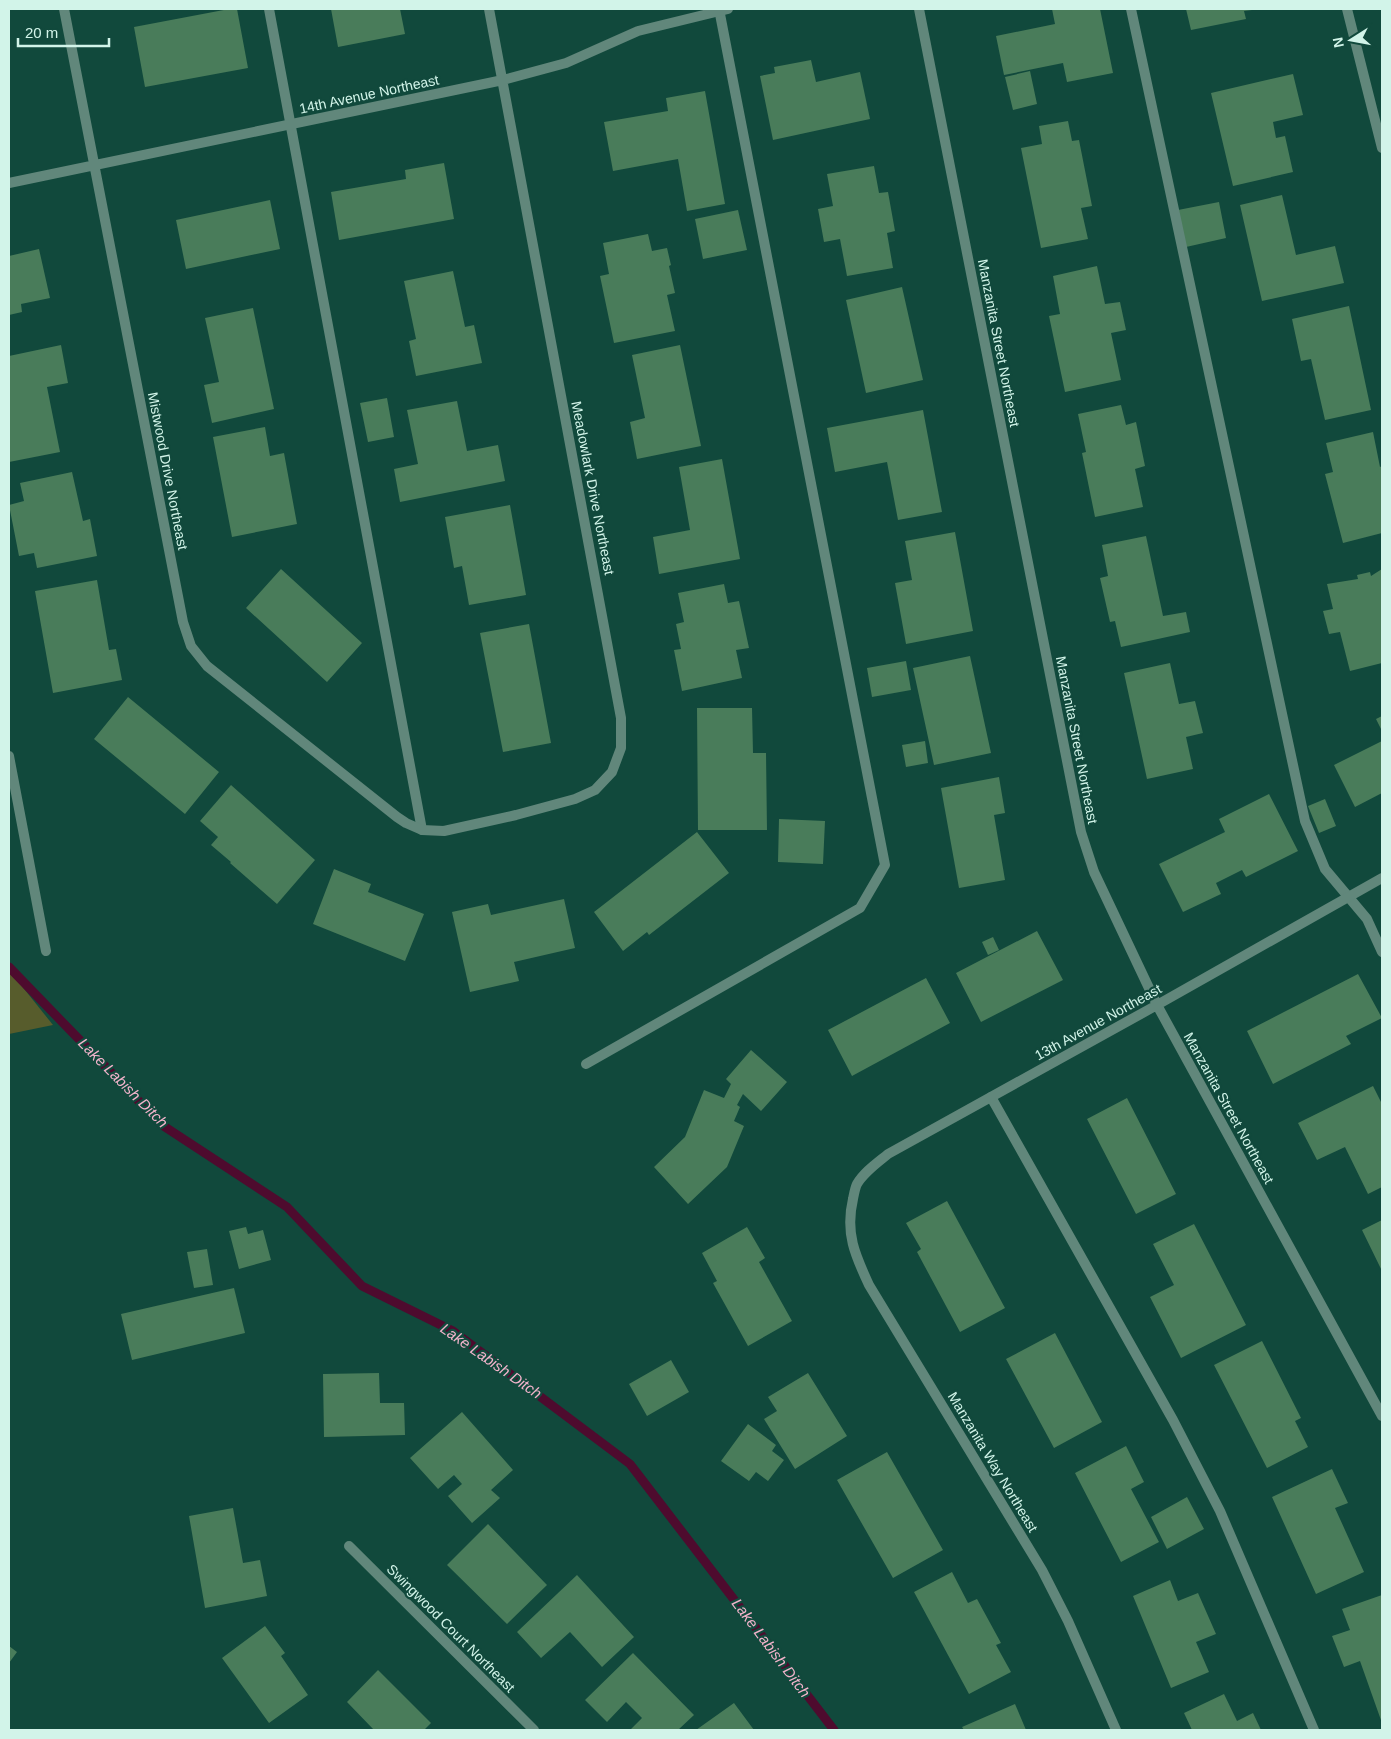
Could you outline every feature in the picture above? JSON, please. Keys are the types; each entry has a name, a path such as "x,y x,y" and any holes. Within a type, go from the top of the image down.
{"street":[{"name":"Mistwood Drive Northeast","path":"64,9 184,622 191,646 207,666 397,817 422,830"},
{"path":"269,9 422,830"},
{"name":"Meadowlark Drive Northeast","path":"422,830 444,831 516,816 575,799 595,790 612,772 621,748 621,718 490,9"},
{"name":"14th Avenue Northeast","path":"9,183 553,68 638,31 722,9"},
{"path":"586,1064 860,908 885,865 722,9"},
{"name":"Manzanita Street Northeast","path":"919,9 1081,832 1094,872 1157,1006 1382,1416"},
{"path":"1131,9 1304,820 1325,869 1367,918 1382,952"},
{"path":"1347,9 1382,148"},
{"path":"9,756 46,951"},
{"name":"13th Avenue Northeast","path":"850,1211 856,1185 868,1170 888,1154 1157,1006 1382,878"},
{"path":"992,1097 1173,1420 1220,1511 1314,1730"},
{"name":"Manzanita Way Northeast","path":"850,1211 850,1234 857,1259 869,1285 1042,1570 1068,1621 1116,1730"},
{"name":"Swingwood Court Northeast","path":"349,1546 534,1730"}],"green space":[{"path":"9,970 53,1025 9,1034"}],"building":[{"path":"237,9 248,68 145,87 134,27"},
{"path":"331,9 400,9 405,34 338,47"},
{"path":"1052,9 1100,9 1113,73 1067,82 1063,63 1004,75 996,36 1055,24"},
{"path":"1186,9 1252,10 1244,11 1246,19 1191,30"},
{"path":"811,60 816,82 860,72 870,119 773,140 760,76 775,73 774,67"},
{"path":"1030,71 1037,104 1013,110 1005,77"},
{"path":"1293,74 1303,115 1273,122 1276,138 1285,136 1293,172 1233,186 1211,93"},
{"path":"705,91 725,204 687,211 678,159 613,171 604,122 668,111 666,98"},
{"path":"1068,121 1072,141 1079,140 1092,206 1081,208 1088,239 1041,248 1021,148 1042,144 1039,126"},
{"path":"444,163 454,219 339,240 331,192 406,179 405,170"},
{"path":"874,166 879,193 888,192 895,231 887,233 893,268 847,276 840,239 824,242 818,209 833,206 827,174"},
{"path":"1282,195 1296,255 1335,246 1344,283 1262,301 1240,205"},
{"path":"270,200 280,249 186,269 176,220"},
{"path":"1219,202 1226,238 1186,247 1178,210"},
{"path":"738,210 747,250 703,259 695,219"},
{"path":"648,234 652,251 667,248 675,293 667,295 675,331 614,343 600,276 609,274 603,243"},
{"path":"39,249 50,298 21,304 22,312 9,315 9,256"},
{"path":"1097,266 1105,304 1120,302 1126,330 1111,333 1121,380 1065,392 1049,316 1060,314 1053,276"},
{"path":"453,271 465,327 474,325 482,363 416,376 409,341 416,339 404,281"},
{"path":"902,287 923,380 866,393 846,300"},
{"path":"1349,306 1371,410 1325,420 1311,359 1301,361 1292,319"},
{"path":"253,308 274,409 212,423 204,385 219,382 205,318"},
{"path":"61,345 68,383 47,387 60,452 9,462 9,356"},
{"path":"680,345 701,446 637,459 630,422 645,418 632,355"},
{"path":"387,398 394,437 368,442 360,403"},
{"path":"457,401 467,451 498,445 505,481 400,502 394,469 418,464 407,410"},
{"path":"1121,405 1126,425 1136,422 1145,466 1135,469 1143,507 1095,517 1082,453 1086,452 1078,414"},
{"path":"923,410 942,512 898,520 887,462 835,472 827,428"},
{"path":"265,427 270,456 284,453 297,524 232,537 213,437"},
{"path":"1373,432 1380,467 1382,466 1382,533 1343,543 1325,474 1333,472 1326,443"},
{"path":"722,459 740,559 659,574 653,537 690,530 679,467"},
{"path":"72,472 83,521 90,519 97,556 37,568 34,553 19,556 9,505 24,501 20,483"},
{"path":"510,505 526,595 469,605 462,566 454,568 445,517"},
{"path":"955,532 973,631 906,644 895,583 912,580 905,541"},
{"path":"1146,536 1163,616 1186,612 1190,632 1121,647 1115,621 1110,622 1100,578 1108,576 1102,545"},
{"path":"281,569 362,643 327,682 246,608"},
{"path":"1382,569 1382,663 1350,671 1340,632 1329,634 1323,611 1333,609 1327,584 1358,579 1357,575 1370,572 1371,576"},
{"path":"97,580 109,650 116,649 122,680 53,693 35,591"},
{"path":"724,584 728,603 739,601 749,648 736,650 742,678 682,691 674,650 681,649 676,624 684,622 678,593"},
{"path":"529,624 551,743 503,752 480,633"},
{"path":"970,656 991,753 934,765 913,668"},
{"path":"906,661 911,690 872,697 867,668"},
{"path":"1170,663 1179,704 1195,701 1203,733 1186,737 1193,769 1147,779 1124,673"},
{"path":"128,697 219,772 185,814 94,739"},
{"path":"697,708 752,708 753,753 766,753 767,830 698,830"},
{"path":"1382,716 1382,731 1376,719"},
{"path":"925,741 928,763 906,767 902,745"},
{"path":"1382,741 1382,793 1355,807 1334,765"},
{"path":"999,777 1005,813 994,815 1005,880 959,888 941,788"},
{"path":"231,785 315,860 277,904 211,845 218,837 200,821"},
{"path":"1269,794 1298,851 1246,877 1242,870 1216,883 1221,894 1183,912 1159,864 1225,832 1219,819"},
{"path":"1325,799 1336,826 1319,833 1308,806"},
{"path":"779,819 825,821 823,864 778,862"},
{"path":"697,832 729,873 649,935 647,932 623,951 594,912"},
{"path":"334,869 371,884 368,892 424,914 405,961 313,924"},
{"path":"564,899 575,948 514,962 519,981 470,992 452,912 488,904 491,915"},
{"path":"1037,931 1063,980 981,1022 956,973"},
{"path":"993,937 999,950 988,955 982,942"},
{"path":"1358,974 1382,1018 1346,1036 1351,1044 1273,1084 1247,1031"},
{"path":"926,978 950,1023 852,1076 828,1030"},
{"path":"751,1050 787,1082 761,1111 743,1094 737,1105 740,1107 734,1121 744,1126 727,1167 688,1204 654,1167 685,1137 704,1090 724,1098 731,1084 726,1079"},
{"path":"1373,1086 1382,1104 1382,1187 1368,1194 1345,1147 1317,1160 1298,1123"},
{"path":"1127,1098 1176,1194 1136,1214 1087,1119"},
{"path":"947,1201 1005,1308 960,1332 917,1252 921,1249 906,1223"},
{"path":"1382,1220 1382,1271 1362,1230"},
{"path":"1194,1224 1246,1325 1181,1358 1150,1297 1174,1285 1153,1244"},
{"path":"246,1227 248,1234 263,1230 271,1260 239,1269 229,1231"},
{"path":"747,1227 765,1258 759,1262 792,1321 748,1346 713,1283 717,1281 702,1253"},
{"path":"207,1249 213,1285 194,1288 187,1252"},
{"path":"234,1288 245,1333 132,1360 121,1314"},
{"path":"1055,1333 1102,1422 1054,1448 1006,1359"},
{"path":"1262,1341 1301,1418 1295,1421 1308,1447 1267,1468 1214,1365"},
{"path":"671,1360 689,1392 647,1416 629,1384"},
{"path":"379,1373 380,1403 404,1403 405,1435 324,1437 323,1374"},
{"path":"808,1373 847,1436 795,1469 764,1419 777,1411 768,1397"},
{"path":"462,1412 513,1470 491,1490 500,1498 472,1523 448,1496 462,1484 454,1475 438,1489 410,1458"},
{"path":"748,1424 776,1445 772,1451 784,1460 768,1481 756,1472 749,1481 721,1461"},
{"path":"1126,1446 1144,1482 1131,1489 1159,1542 1121,1562 1075,1473"},
{"path":"887,1452 943,1550 893,1578 837,1480"},
{"path":"1332,1469 1348,1503 1335,1508 1364,1572 1316,1594 1272,1497"},
{"path":"1187,1497 1204,1529 1167,1549 1151,1517"},
{"path":"233,1508 243,1563 260,1560 267,1596 205,1608 189,1516"},
{"path":"488,1524 547,1585 507,1624 447,1565"},
{"path":"952,1572 968,1603 977,1599 1001,1643 996,1645 1011,1672 969,1694 914,1592"},
{"path":"577,1575 634,1637 602,1667 570,1632 541,1658 517,1632"},
{"path":"1170,1580 1178,1601 1198,1593 1216,1634 1196,1642 1209,1672 1171,1688 1133,1596"},
{"path":"1382,1595 1382,1723 1360,1661 1344,1667 1332,1636 1350,1630 1342,1609"},
{"path":"265,1626 285,1653 281,1656 308,1695 269,1723 222,1658"},
{"path":"9,1646 17,1652 9,1663"},
{"path":"633,1653 694,1715 678,1730 630,1730 642,1718 626,1702 607,1722 585,1700"},
{"path":"378,1670 431,1723 424,1730 374,1730 347,1702"},
{"path":"1224,1694 1237,1721 1253,1713 1261,1730 1192,1730 1184,1713"},
{"path":"734,1703 754,1730 696,1730"},
{"path":"1015,1704 1026,1730 964,1730 962,1727"}],"waterway":[{"name":"Lake Labish Ditch","path":"9,967 162,1125 287,1207 362,1286 453,1331 630,1464 834,1730"}]}
